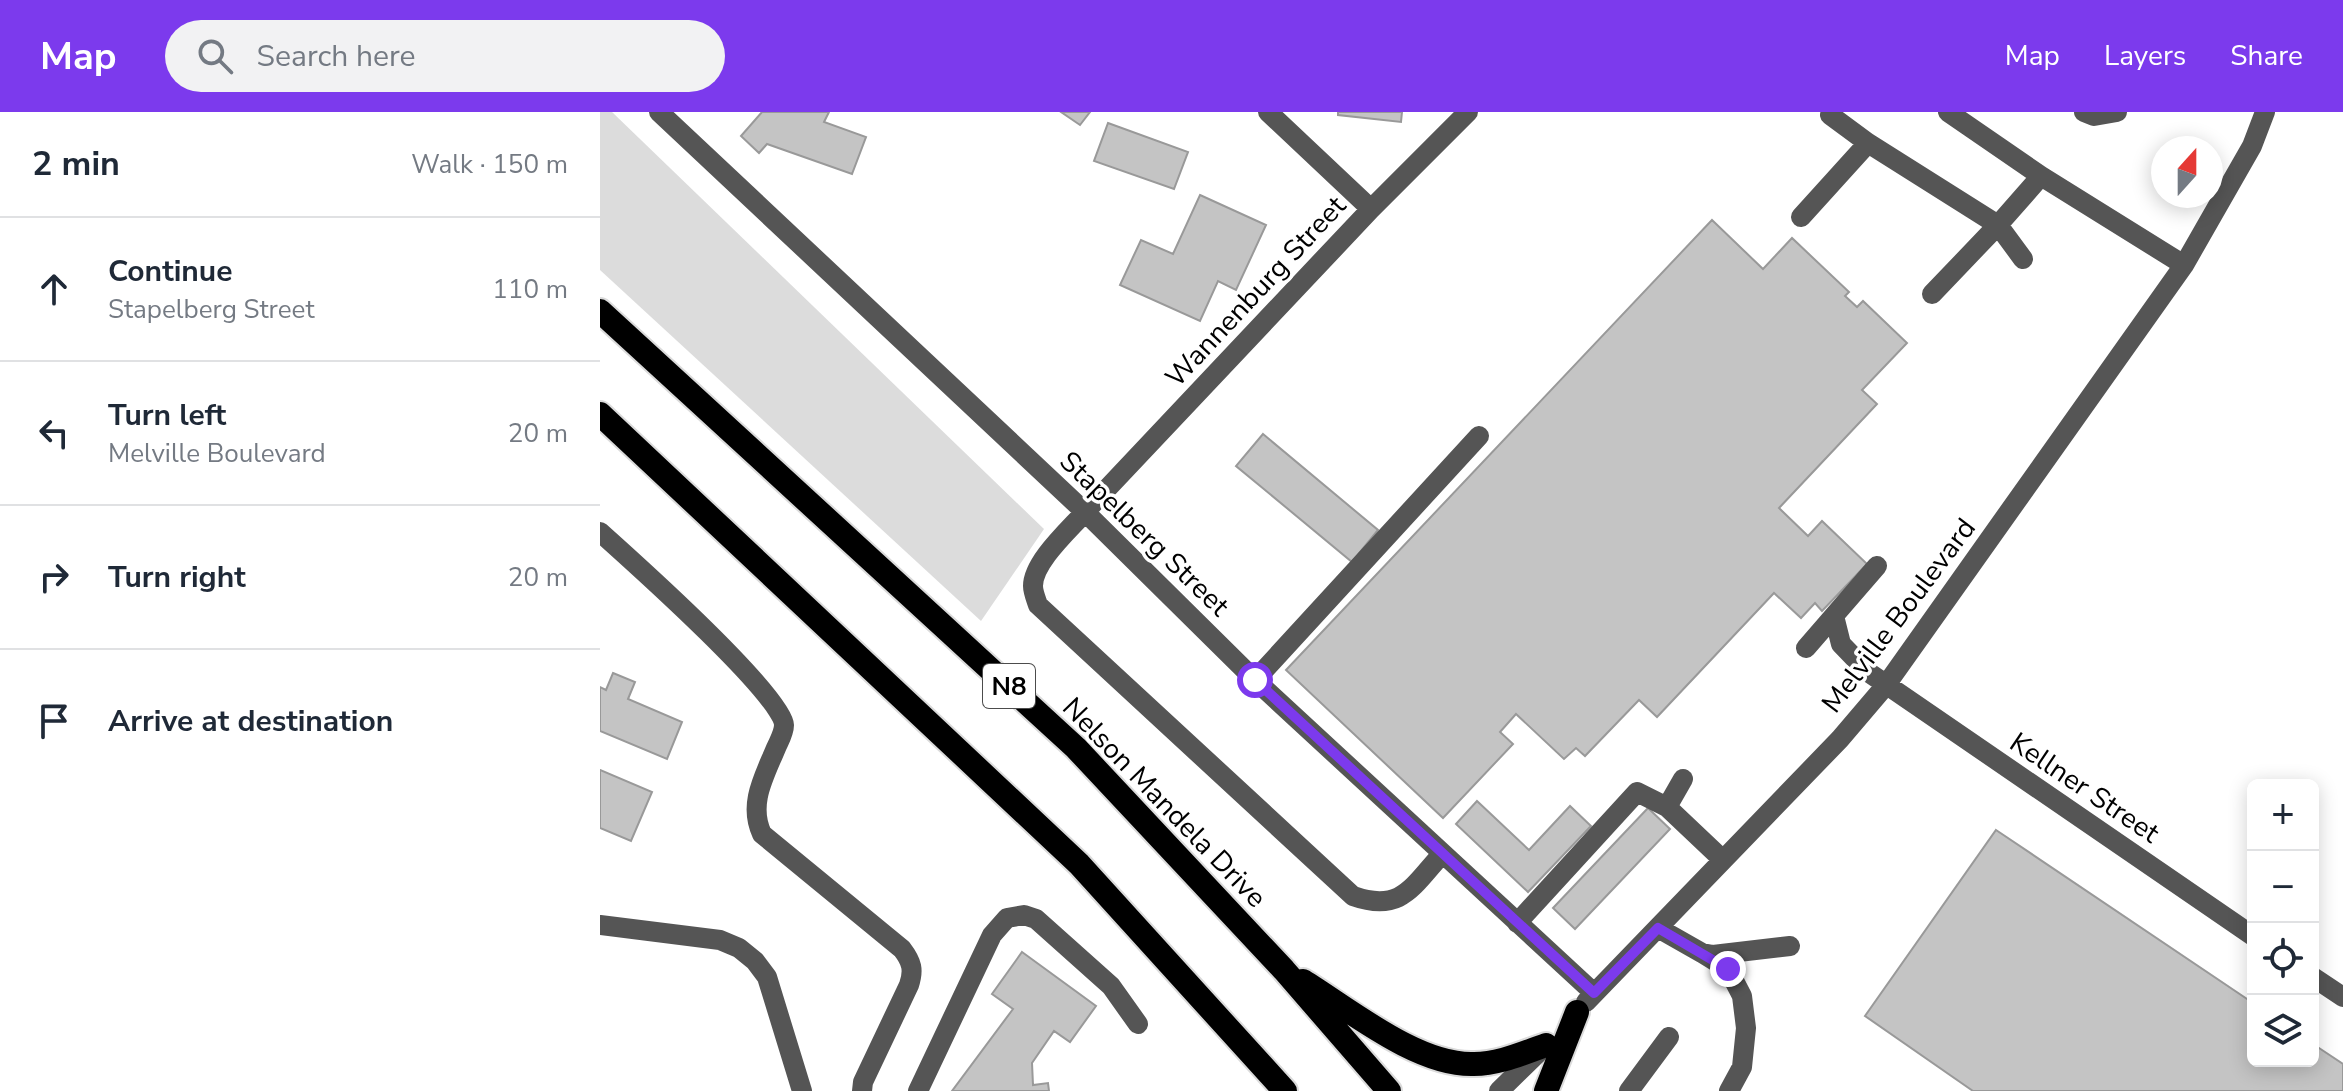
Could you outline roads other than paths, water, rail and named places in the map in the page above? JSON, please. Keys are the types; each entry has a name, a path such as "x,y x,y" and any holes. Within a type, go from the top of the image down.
{"highway":[{"name":"Nelson Mandela Drive","path":"600,311 1076,748 1284,970 1389,1091"},
{"path":"600,414 1079,864 1285,1091"},
{"path":"1284,970 1392,1037 1420,1052 1445,1060 1473,1065 1496,1062 1546,1045"},
{"path":"1546,1091 1577,1012"}],"street":[{"name":"Stapelberg Street","path":"659,112 1085,512 1255,680 1594,993"},
{"path":"1268,112 1371,209"},
{"name":"Wannenburg Street","path":"1442,854 1405,895 1373,903 1353,896 1038,605 1033,588 1042,562 1085,512 1371,209 1468,112"},
{"path":"1948,112 2041,176 2184,265"},
{"path":"2084,112 2094,116 2117,112"},
{"name":"Melville Boulevard","path":"1499,1091 1840,739 1886,685 2184,265 2252,146 2265,112"},
{"path":"1830,115 1868,143 1998,225 2023,259"},
{"path":"1801,217 1868,143"},
{"path":"1932,294 2041,176"},
{"path":"1255,680 1479,436"},
{"path":"600,532 753,679 782,714 784,729 755,804 755,820 762,834 902,949 910,960 913,972 909,985 863,1082 862,1091"},
{"path":"1806,648 1877,566"},
{"name":"Kellner Street","path":"1834,616 1841,644 1848,655 1886,685 2247,932"},
{"path":"1667,807 1683,779"},
{"path":"1517,923 1637,792 1667,807 1723,860"},
{"path":"918,1091 992,935 1007,918 1016,915 1036,919 1111,986 1138,1024"},
{"path":"600,925 720,940 739,948 755,961 767,977 802,1091"},
{"path":"1658,928 1728,969 1742,996 1746,1028 1742,1067 1729,1091"},
{"path":"1702,953 1723,954 1790,946"},
{"path":"2319,981 2343,997"},
{"path":"1629,1091 1669,1037"}]}
